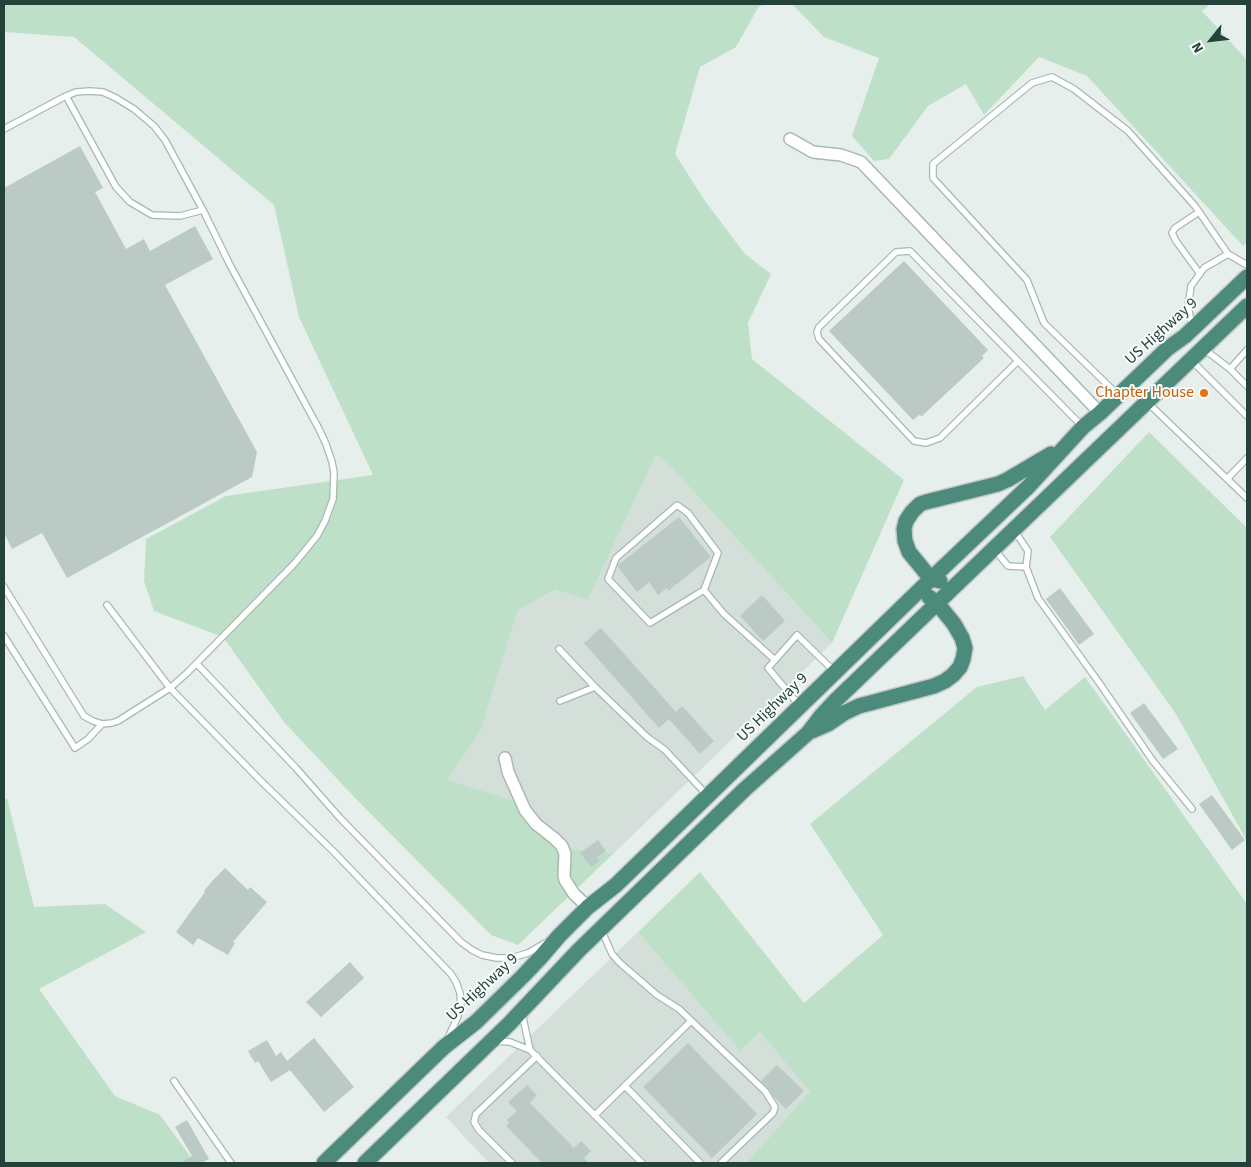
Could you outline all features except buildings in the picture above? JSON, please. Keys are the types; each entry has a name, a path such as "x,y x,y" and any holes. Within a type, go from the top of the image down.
{"highway":[{"name":"US Highway 9","path":"324,1163 444,1047 476,1022 588,907 616,885 1029,486 1084,427 1247,277"},
{"path":"365,1163 492,1040 600,929 745,789 808,733 821,716 960,580 1247,308"},
{"path":"808,733 859,706 934,686 945,681 960,667 965,648 962,638 954,624 937,603 905,541 904,529 906,521 912,512 920,504 926,502 998,484 1065,446"},
{"path":"926,584 960,580"}],"street":[{"path":"790,139 813,152 841,155 861,162 1100,413"},
{"path":"505,758 508,772 525,810 536,824 562,846 565,854 565,880 574,894 588,907"}],"lane":[{"path":"1119,395 1044,323 1027,280 933,178 933,164 1032,82 1052,77 1074,89 1128,132 1195,206 1228,254 1247,265"},
{"path":"4,129 66,96 90,90 103,92 116,98 148,120 165,140 203,210 230,265 326,444 334,473 331,507 325,521 309,546 294,564 197,664 170,688 112,723 102,724 84,716 4,586"},
{"path":"66,96 116,187 130,202 152,215 180,216 203,210"},
{"path":"1199,212 1175,228 1172,233 1200,274"},
{"path":"1018,361 940,438 926,443 914,441 819,338 817,332 819,327 896,252 910,251 1084,427"},
{"path":"1192,329 1188,307 1191,286 1204,268 1228,254"},
{"path":"1203,348 1230,369 1247,386"},
{"path":"1230,369 1247,350"},
{"path":"1190,360 1247,416"},
{"path":"1147,402 1247,498"},
{"path":"1228,478 1247,458"},
{"path":"676,505 688,513 718,553 704,590 650,623 608,579 616,558 676,505"},
{"path":"1014,530 1028,551 1026,567 1038,598 1153,760 1192,809"},
{"path":"994,548 1008,566 1026,567"},
{"path":"704,590 724,614 775,660"},
{"path":"107,605 170,688 333,851 451,974 460,994 461,1006 444,1047"},
{"path":"4,636 75,748 88,739 102,724"},
{"path":"800,706 768,668 797,636 835,672"},
{"path":"559,649 647,737 665,750 708,796"},
{"path":"197,664 296,768 340,818 461,942 482,955 511,958 528,953 559,936"},
{"path":"560,701 595,687"},
{"path":"600,929 612,954 620,963 657,995 679,1009 765,1091 775,1107 773,1114 721,1163"},
{"path":"522,1010 530,1050"},
{"path":"595,1115 691,1021"},
{"path":"492,1040 510,1042 530,1050 642,1163"},
{"path":"512,1163 479,1130 474,1122 476,1114 537,1056"},
{"path":"174,1081 231,1163"},
{"path":"625,1086 700,1163"}],"shaded area":[{"path":"656,455 671,467 832,643 614,853 563,848 446,780 481,730 518,610 557,590 588,600"},
{"path":"638,932 740,1051 760,1032 811,1092 746,1163 489,1163 446,1117"}],"green space":[{"path":"4,4 772,4 759,6 736,47 700,67 675,154 705,201 745,254 771,274 748,323 752,359 904,480 832,643 671,467 656,455 588,600 556,590 518,610 481,730 447,780 525,804 563,848 614,853 518,945 491,935 355,798 284,722 223,637 154,611 144,581 146,539 226,496 373,475 299,317 274,205 74,37 4,32"},
{"path":"792,4 1210,4 1202,11 1247,60 1247,242 1243,246 1087,76 1039,57 984,115 966,84 928,106 889,159 874,161 852,136 879,58 824,37"},
{"path":"1149,432 1247,528 1247,841 1176,714 1050,537"},
{"path":"1023,676 1045,710 1085,677 1247,904 1247,1163 746,1163 810,1092 760,1032 740,1051 638,932 700,872 804,1003 883,935 810,824 977,687"},
{"path":"7,798 34,907 105,904 146,932 39,989 115,1096 160,1115 195,1163 4,1163 4,800"}],"place":[{"name":"Chapter House","path":"1204,393"}]}
